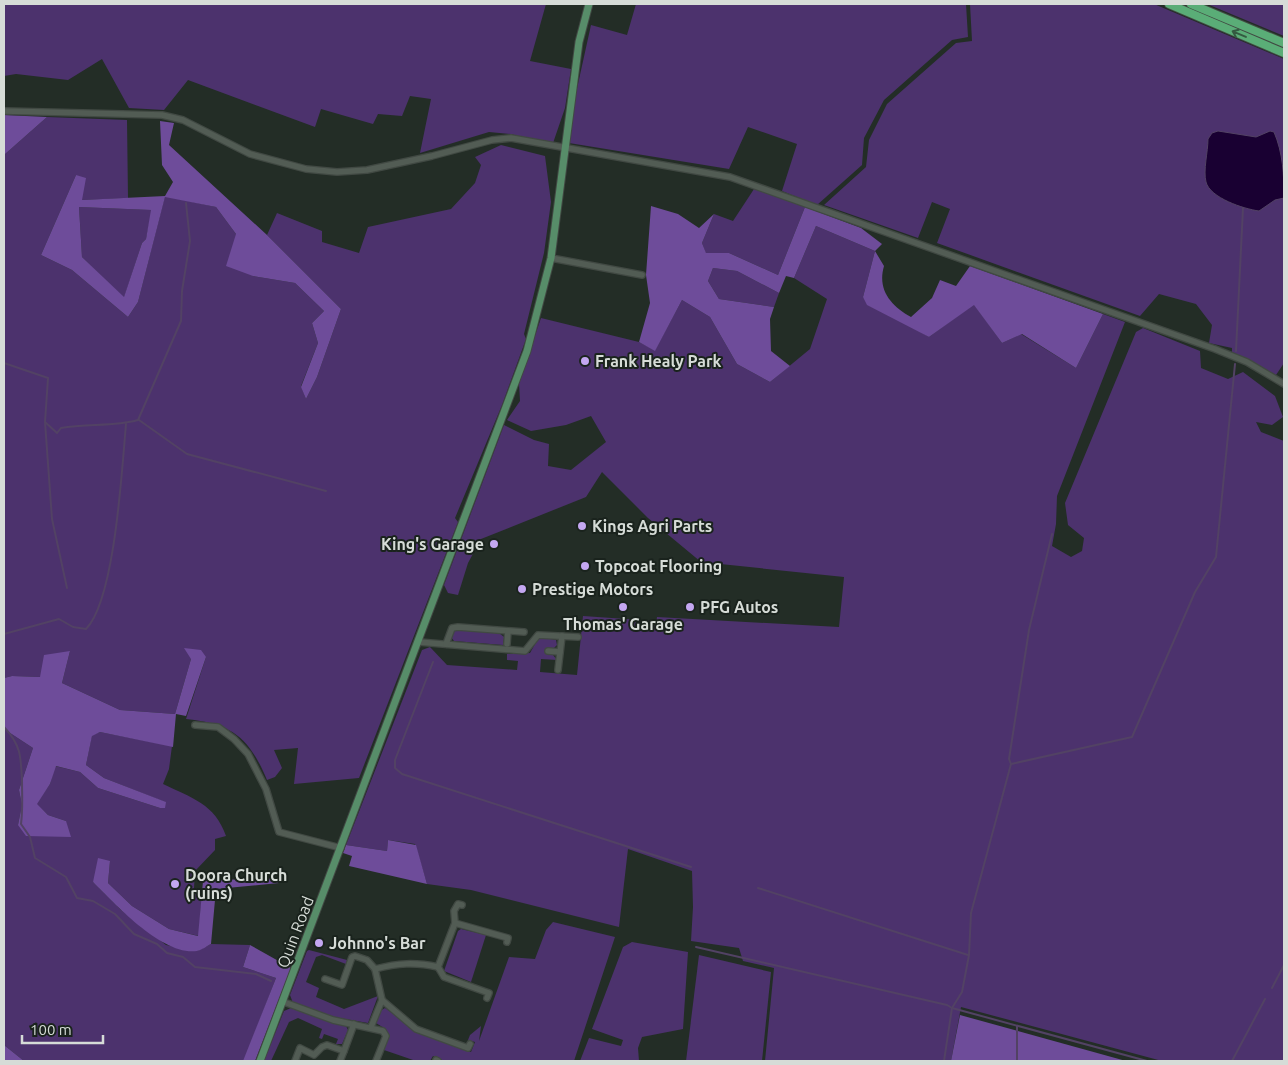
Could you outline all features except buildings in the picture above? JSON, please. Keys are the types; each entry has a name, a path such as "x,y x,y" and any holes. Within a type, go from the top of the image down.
{"highway":[{"path":"1169,4 1284,53"},
{"path":"1191,4 1284,43"}],"main road":[{"name":"Quin Road","path":"260,1061 284,1002 527,351 551,258 579,42 588,4"}],"street":[{"path":"4,111 162,115 183,120 250,154 306,169 336,172 393,165 492,140 511,138 564,149 730,177 1215,349 1247,362 1284,384"},
{"path":"551,258 642,275"},
{"path":"446,644 452,628 524,632"},
{"path":"507,644 508,631"},
{"path":"418,642 525,651 538,635 578,637"},
{"path":"558,670 562,636"},
{"path":"548,651 560,652"},
{"path":"195,725 218,727 234,738 248,754 266,789 279,832 341,848"},
{"path":"438,967 455,924 454,911 458,904 462,905"},
{"path":"455,924 508,938 507,942"},
{"path":"326,979 342,985 352,957 355,956 367,960 375,969 382,1000 371,1026"},
{"path":"375,969 395,963 415,962 438,967 444,977 489,993 487,998"},
{"path":"382,1000 416,1028 468,1048 470,1044"},
{"path":"284,1002 332,1020 371,1026 383,1031 386,1036 376,1061"},
{"path":"340,1061 354,1024"},
{"path":"295,1061 300,1048 314,1055 327,1045 344,1051"}],"shaded area":[{"path":"4,4 546,4 530,61 571,69 565,108 552,146 511,134 489,132 420,153 431,99 410,96 402,116 378,114 373,124 321,109 315,127 188,80 164,110 129,108 102,59 68,80 16,74 4,76"},
{"path":"636,4 966,4 968,37 952,40 884,100 864,138 862,165 817,205 782,191 797,144 748,127 729,169 569,143 576,93 591,25 627,35"},
{"path":"970,4 1154,4 1284,59 1284,363 1276,375 1232,352 1232,348 1209,343 1212,325 1196,304 1159,294 1140,316 937,243 950,209 932,202 918,238 824,205 866,167 869,140 887,104 956,43 972,41"},
{"path":"1207,4 1284,4 1284,36"},
{"path":"4,115 47,117 4,155"},
{"path":"47,117 127,120 128,198 82,200 76,175 41,255 72,270 128,317 138,302 165,196 216,207 236,234 253,276 295,283 324,311 312,323 318,343 301,386 306,399 317,377 341,309 267,235 277,213 322,231 322,242 359,253 368,227 451,209 475,183 481,165 475,157 501,145 545,156 551,202 544,253 524,334 526,339 502,405 455,518 458,522 359,778 294,784 298,748 274,750 282,768 275,777 267,780 253,753 237,735 216,725 186,719 206,657 191,659 175,714 120,710 62,683 70,651 40,677 12,676 4,678 4,155"},
{"path":"160,121 174,123 169,145 267,235 341,309 317,377 306,399 301,387 318,343 312,323 324,311 295,283 253,276 226,266 236,234 216,207 165,197 138,302 128,317 72,270 41,255 76,175 86,178 82,200 165,196 173,182 162,165","holes":["79,207 151,210 146,239 142,243 124,297 82,257"]},
{"path":"1218,131 1256,137 1270,131 1274,132 1282,164 1284,198 1275,200 1259,211 1228,202 1209,188 1205,177 1208,139 1212,133"},
{"path":"754,189 805,207 778,275 729,253 706,254 702,243 714,214 733,221"},
{"path":"651,206 678,214 699,228 714,214 702,243 706,253 729,253 778,275 805,207 861,228 882,244 875,251 816,226 794,278 786,276 779,293 737,271 713,268 708,281 719,299 774,307 770,319 771,351 790,366 770,382 737,364 710,317 682,300 655,351 639,342 650,303 646,275"},
{"path":"79,207 152,210 146,239 142,243 124,298 82,257"},
{"path":"816,226 875,251 863,297 929,337 974,304 1002,343 1021,334 1076,368 1103,314 1125,322 1057,496 1056,524 1052,546 1071,557 1082,551 1084,538 1068,525 1065,503 1136,332 1143,328 1200,351 1201,368 1228,379 1243,372 1275,396 1283,417 1272,425 1256,422 1261,432 1284,441 1284,1061 1162,1061 961,1007 951,1061 765,1061 774,968 743,961 739,948 691,941 693,907 692,871 628,849 619,927 471,890 427,884 415,844 388,840 387,851 346,845 422,650 430,647 447,665 517,670 518,661 507,660 507,654 530,653 539,637 556,640 557,645 553,649 548,649 547,654 553,655 557,660 541,659 540,672 577,675 583,616 655,621 656,624 657,617 839,627 844,577 701,562 648,518 602,472 586,497 481,539 468,563 458,595 448,593 444,585 504,425 534,440 549,444 548,466 571,470 606,442 591,416 566,425 531,431 507,420 520,401 519,383 541,318 639,342 655,350 682,300 710,317 737,364 770,382 810,349 827,299 794,278"},
{"path":"875,251 884,266 882,283 887,296 897,308 911,317 932,298 940,280 956,286 970,266 1103,314 1076,368 1022,334 1002,343 974,305 929,337 867,305 863,297"},
{"path":"713,268 737,271 779,293 774,307 719,299 708,281"},
{"path":"453,630 499,633 504,637 503,645 454,641 451,637"},
{"path":"184,648 201,650 206,657 186,716 176,714 173,747 100,732 92,736 86,765 104,778 166,802 165,808 98,788 80,772 56,766 50,784 37,804 48,815 66,821 71,837 26,836 18,825 22,805 19,790 33,748 4,729 4,678 12,676 40,677 44,655 70,651 62,683 120,710 175,714 191,659"},
{"path":"4,729 33,748 19,790 22,805 18,825 66,821 48,815 36,804 50,784 55,766 80,772 98,788 165,808 165,802 104,778 86,765 92,735 100,732 172,746 169,769 163,784 193,798 209,809 216,816 226,836 215,839 215,850 195,871 194,888 202,890 199,936 169,929 132,906 108,883 110,861 93,882 121,910 166,945 197,951 211,944 250,945 243,967 276,978 244,1061 24,1061 4,1045"},
{"path":"388,840 416,845 427,884 349,866 352,856 343,853 346,845 387,851"},
{"path":"98,858 110,861 108,883 132,906 169,929 198,936 203,881 269,878 279,883 216,889 211,944 197,951 184,950 170,946 141,927 93,882"},
{"path":"553,922 615,937 574,1061 444,1061 433,1056 430,1061 416,1061 384,1050 389,1035 384,1028 376,1023 380,1011 385,1008 416,1030 471,1052 475,1042 468,1040 470,1035 481,1026 479,1041 509,957 535,959 546,930"},
{"path":"461,929 486,935 471,982 444,971 458,931"},
{"path":"632,942 688,952 683,1029 642,1037 638,1048 639,1061 580,1061 589,1038 621,1046 623,1040 592,1029 623,947"},
{"path":"250,945 291,968 255,1061 243,1061 276,978 243,967"},
{"path":"309,950 347,960 346,964 322,955 316,957 306,982 319,988 316,997 344,1009 378,996 368,1023 334,1017 293,1003 290,995"},
{"path":"699,955 771,972 762,1061 686,1061"},
{"path":"291,1008 346,1026 348,1030 342,1044 336,1044 338,1039 324,1034 322,1039 319,1038 322,1029 298,1018 289,1022 271,1061 264,1061 284,1011"},
{"path":"960,1015 1126,1061 951,1061"},
{"path":"4,1045 24,1061 4,1061"}],"waterway":[{"path":"45,422 57,433 61,428 119,424 138,420 181,321 182,291 190,241 186,203"},
{"path":"1236,351 1243,208"},
{"path":"4,363 48,378 45,422 52,519 67,588"},
{"path":"1011,764 1132,737 1195,592 1216,557 1235,364"},
{"path":"139,420 187,454 326,491"},
{"path":"4,634 59,619 73,627 86,629 96,614 104,591 115,532 126,424"},
{"path":"944,1061 952,1008 962,992 969,955 971,913 1011,764 1009,759 1029,630 1052,534"},
{"path":"433,662 395,760 395,768 402,774 691,867"},
{"path":"4,727 14,740 19,752 22,781 21,824 30,837 35,858 66,877 77,898 93,901 115,914 134,934 157,944 167,953 183,957 195,967 256,974 271,981"},
{"path":"758,888 968,955"},
{"path":"696,947 947,1005 952,1008 1147,1061"},
{"path":"1272,988 1284,965"},
{"path":"1232,1061 1265,999"},
{"path":"1017,1026 1017,1061"}],"place":[{"name":"Frank Healy Park","path":"585,361"},
{"name":"Kings Agri Parts","path":"582,526"},
{"name":"King's Garage","path":"494,544"},
{"name":"Topcoat Flooring","path":"585,566"},
{"name":"Prestige Motors","path":"522,589"},
{"name":"Thomas' Garage","path":"623,607"},
{"name":"PFG Autos","path":"690,607"},
{"name":"Doora Church (ruins)","path":"175,884"},
{"name":"Johnno's Bar","path":"319,943"}]}
